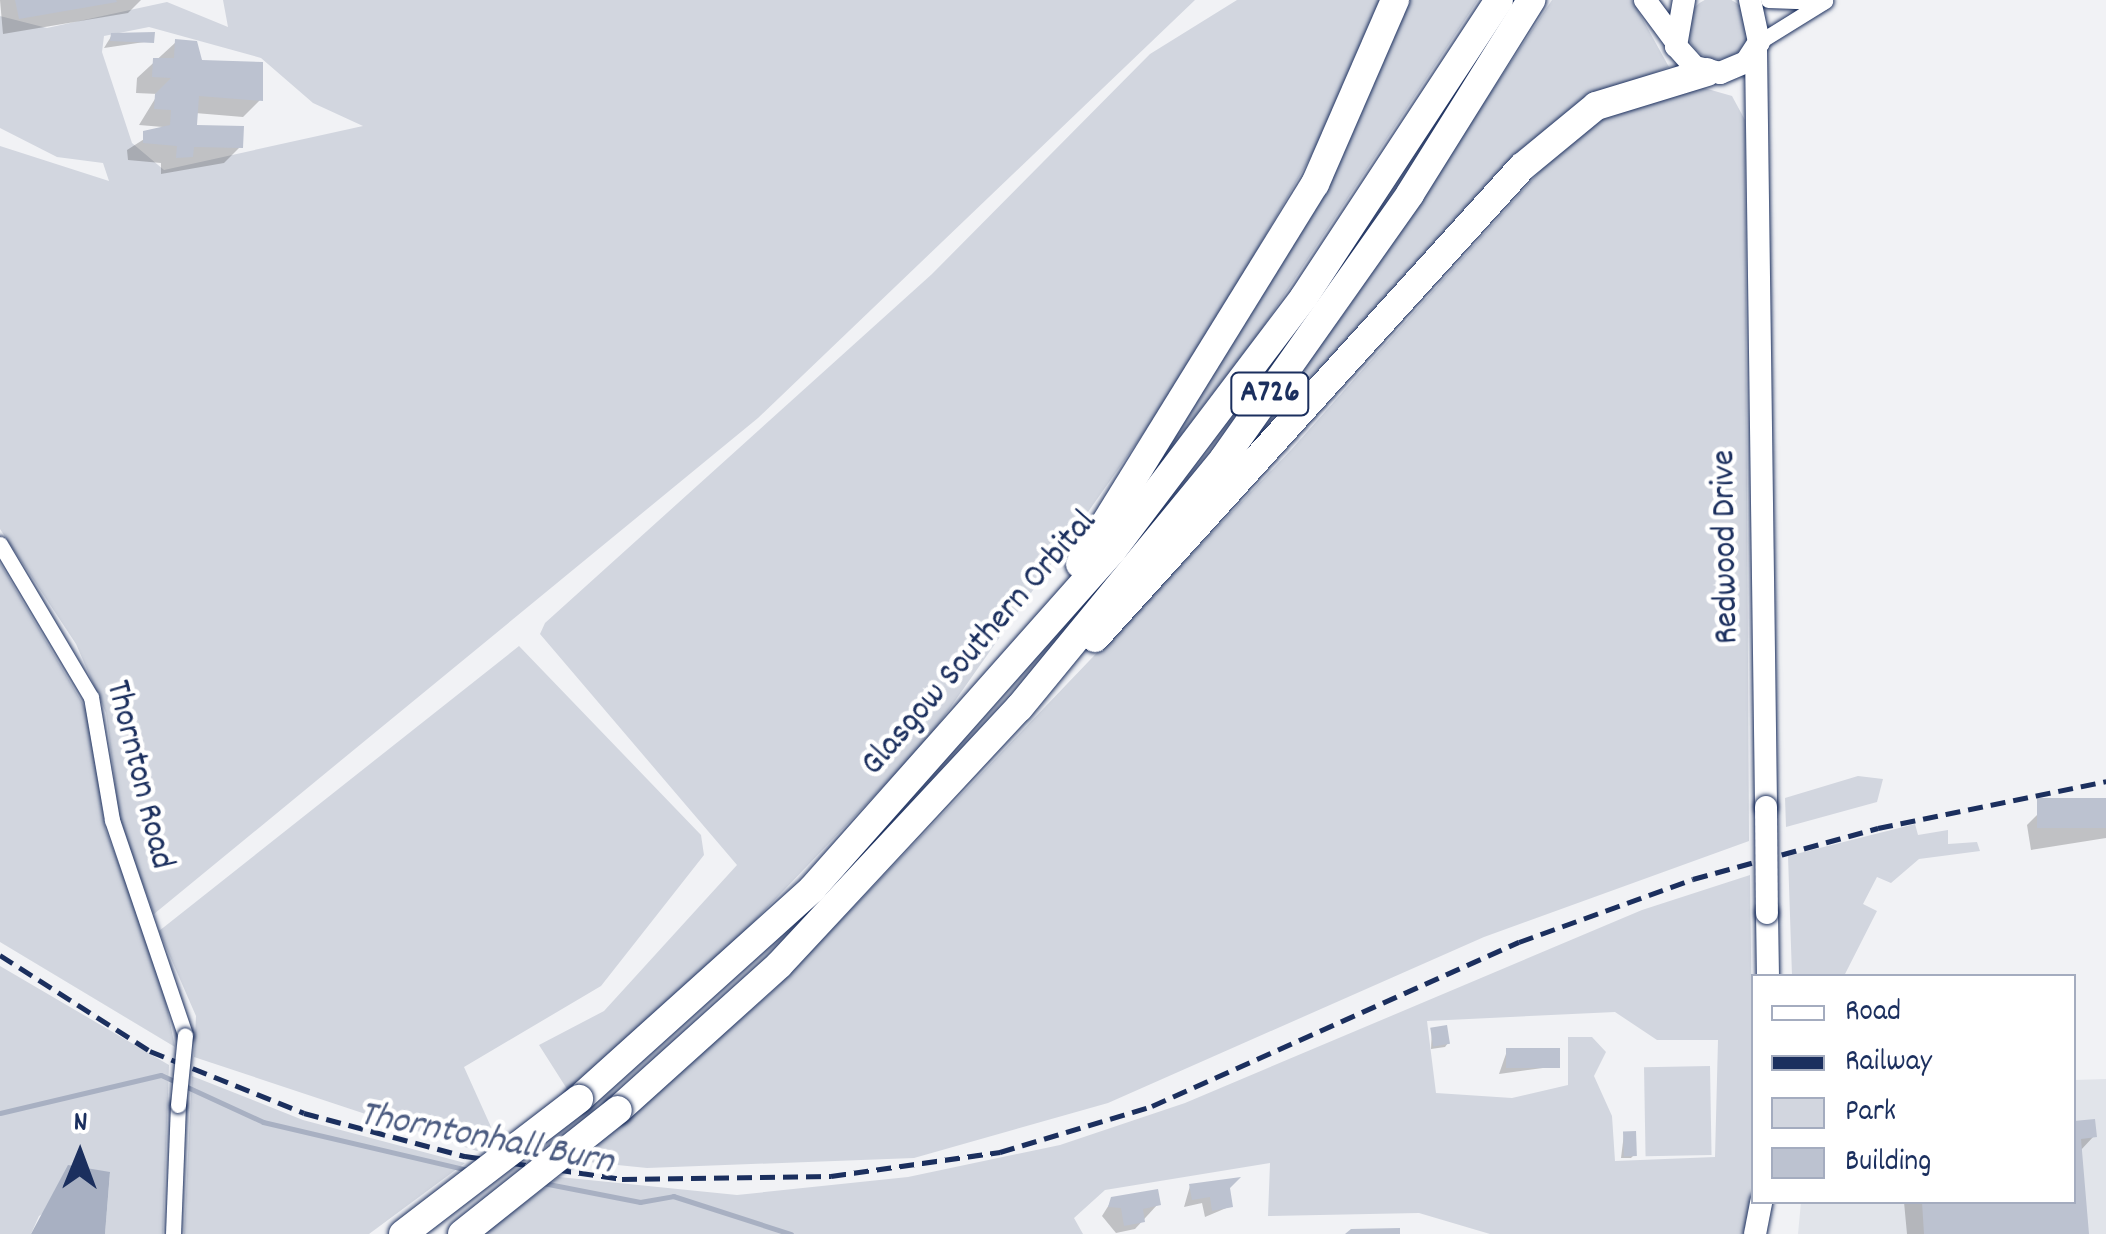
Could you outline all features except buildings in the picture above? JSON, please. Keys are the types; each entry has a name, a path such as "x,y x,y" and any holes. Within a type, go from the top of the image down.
{"highway":[{"name":"A726","path":"1001,681 1243,311 1316,184 1395,0"},
{"name":"Glasgow Southern Orbital","path":"404,1234 578,1099 812,890 1001,681 1217,418 1499,0"},
{"name":"Glasgow Southern Orbital","path":"462,1234 618,1110 779,965 1019,708 1224,458 1410,194 1531,0"},
{"name":"A726","path":"1019,708 1126,609 1522,167 1596,106 1714,72"}],"street":[{"path":"1645,0 1674,38 1714,72 1755,117"},
{"path":"1674,38 1684,0"},
{"name":"Redwood Drive","path":"1750,0 1758,46 1755,117 1768,974"},
{"path":"1768,0 1827,1"},
{"path":"1714,72 1827,1"},
{"name":"Thornton Road","path":"0,544 91,697 112,820 185,1035 172,1234"},
{"path":"1756,1234 1761,1204"}],"shaded area":[{"path":"2106,1079 2106,1234 1798,1234 1801,1204 2076,1204 2076,1080"}],"green space":[{"path":"223,0 1195,0 758,418 154,914 120,823 106,713 76,644 0,529 0,146 109,181 103,163 57,157 0,128 0,16 47,28 167,2 228,27","holes":["149,27 261,58 313,103 363,126 164,170 132,143 102,52 104,36"]},
{"path":"1237,0 1380,0 1326,130 1188,370 926,742 672,1007 567,1089 539,1045 604,1011 737,865 540,634 545,623 932,274 1150,54"},
{"path":"1403,0 1478,0 1262,329 1153,472"},
{"path":"1552,0 1632,0 1669,67 1615,88 1199,508 1348,308"},
{"path":"1706,0 1730,0 1746,16 1746,40 1730,56 1706,56 1690,40 1690,16"},
{"path":"1704,88 1732,96 1745,120 1749,841 1484,937 1108,1103 914,1158 647,1168 578,1161 773,991 1291,450 1565,143 1620,107"},
{"path":"0,563 90,716 105,828 159,969 175,1047 0,942"},
{"path":"519,646 701,835 704,855 601,986 464,1067 496,1138 477,1151 194,1057 196,1016 159,931"},
{"path":"1858,776 1883,779 1877,802 1786,827 1785,798"},
{"path":"1915,824 1918,835 1948,830 1948,844 1977,842 1980,851 1919,859 1891,883 1877,877 1863,904 1877,911 1845,974 1792,974 1788,856"},
{"path":"1750,875 1751,1193 1744,1234 1490,1234 1419,1213 1268,1216 1270,1163 1105,1190 1074,1218 1083,1234 483,1234 559,1177 737,1195 908,1177 1060,1145 1185,1103 1642,910","holes":["1615,1012 1657,1040 1718,1040 1715,1157 1615,1161 1612,1116 1594,1076 1606,1052 1592,1037 1568,1037 1568,1085 1512,1098 1436,1093 1427,1021"]},
{"path":"0,966 169,1065 163,1234 105,1234 110,1173 39,1216 31,1234 0,1234"},
{"path":"1710,1066 1712,1155 1646,1156 1644,1067"},
{"path":"192,1076 303,1120 465,1163 369,1234 184,1234"}],"water":[{"path":"68,1165 110,1172 105,1234 31,1234"}],"waterway":[{"name":"Thorntonhall Burn","path":"0,1113 161,1075 263,1122 468,1170"},
{"name":"Thorntonhall Burn","path":"543,1183 640,1202 673,1196 791,1234"}],"railway":[{"path":"0,955 150,1051 304,1113 465,1156 622,1179 831,1176 1000,1152 1152,1106 1519,942 1693,879 1878,828 2106,781"}]}
